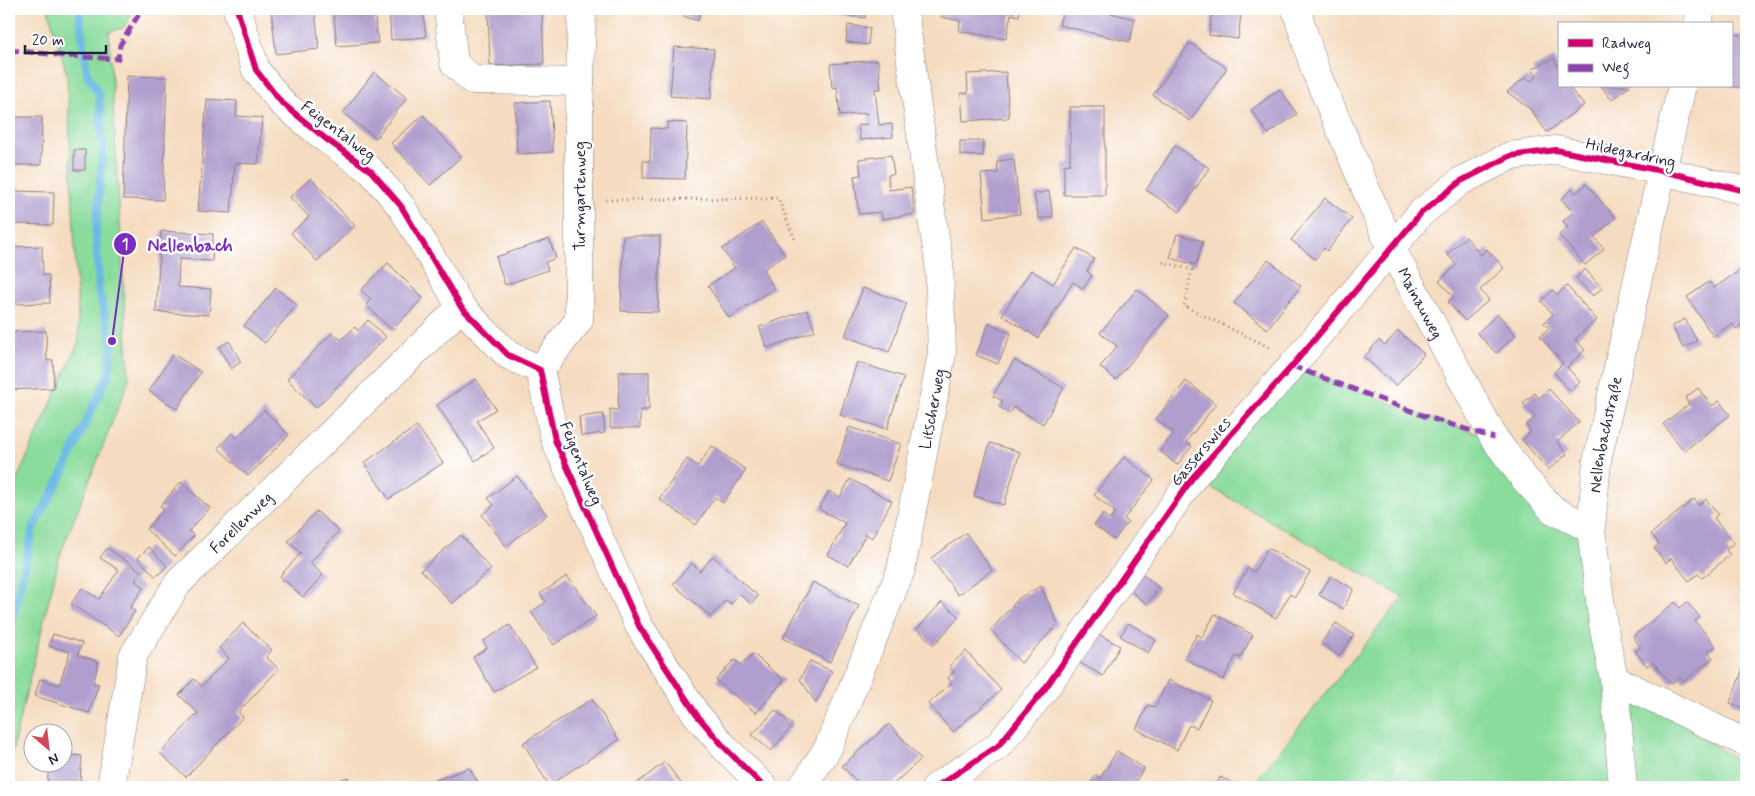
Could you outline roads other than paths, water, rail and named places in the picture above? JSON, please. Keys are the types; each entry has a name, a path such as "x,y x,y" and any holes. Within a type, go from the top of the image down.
{"street":[{"name":"Feigentalweg","path":"237,9 256,70 281,102 326,139 371,171 401,206 461,307 508,355 540,370 555,440 639,626 696,714 725,748 764,787"},
{"path":"448,9 454,64 472,80 580,82"},
{"name":"Turmgartenweg","path":"540,370 579,320 582,9"},
{"name":"Litscherweg","path":"801,787 806,783 828,748 901,570 942,353 939,262 904,9"},
{"name":"Mainauweg","path":"1296,9 1315,70 1391,248 1494,438 1523,477 1552,510 1591,529"},
{"path":"1698,22 1701,9"},
{"name":"Nellenbachstraße","path":"1623,787 1614,679 1603,624 1591,529 1597,461 1682,88"},
{"name":"Hildegardring","path":"1510,156 1556,150 1662,171 1746,192"},
{"name":"Gasserswies","path":"936,787 998,746 1044,690 1193,477 1292,366 1421,213 1461,180 1510,156"},
{"name":"Forellenweg","path":"111,787 133,656 178,583 461,307"},
{"path":"1614,679 1746,743"}],"waterway":[{"path":"9,636 33,528 60,479 109,373 112,341 99,292 96,231 103,150 99,94 87,74 79,9"}],"place":[{"name":"Nellenbach","path":"112,341"}]}
